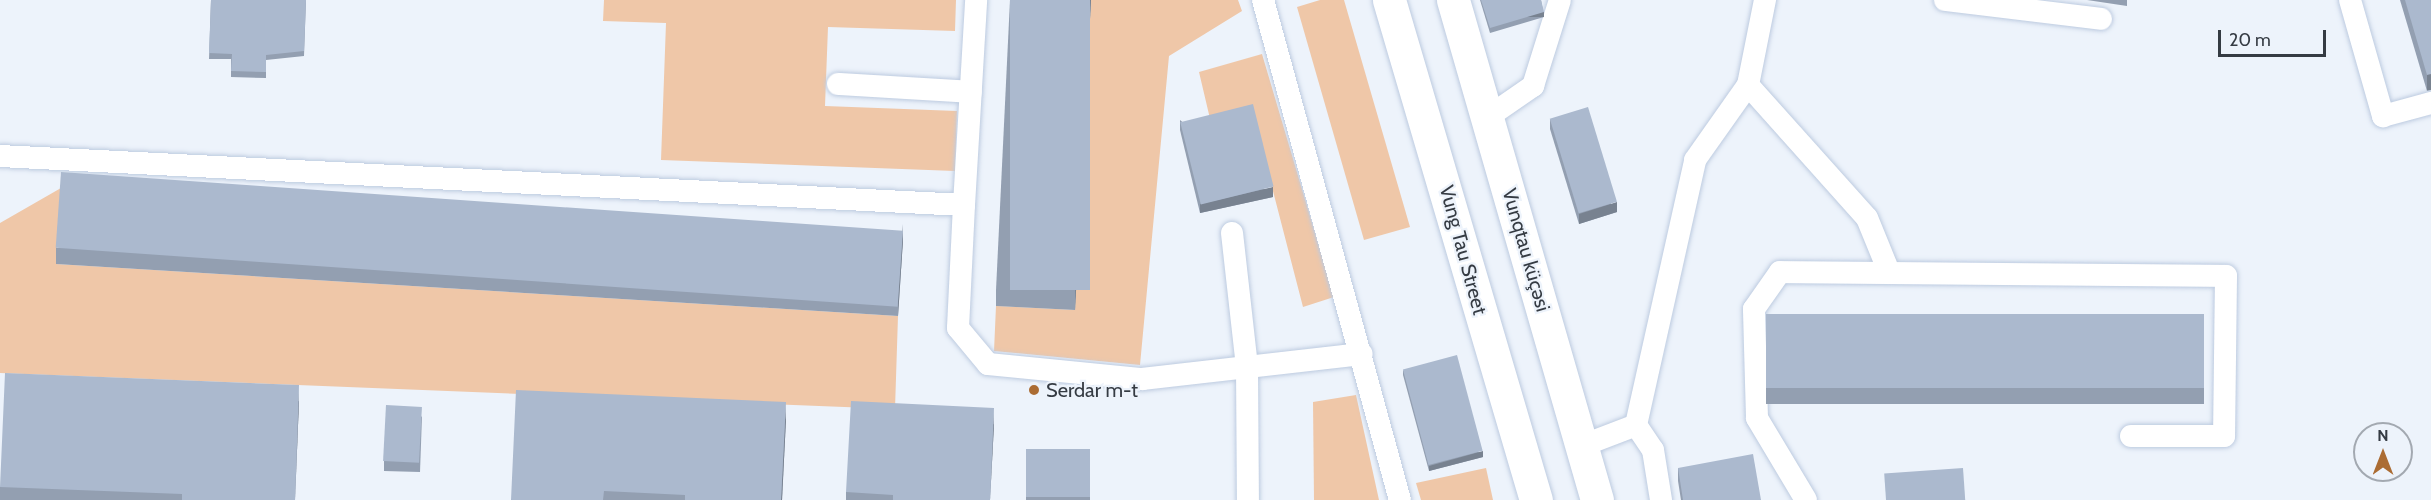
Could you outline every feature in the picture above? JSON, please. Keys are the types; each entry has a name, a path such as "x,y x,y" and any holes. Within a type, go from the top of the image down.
{"main road":[{"name":"Vung Tau Street","path":"1389,0 1536,500"},
{"name":"Vunqtau küçəsi","path":"1452,0 1584,445 1597,500"}],"lane":[{"path":"976,0 958,328 988,364 1142,379 1362,354"},
{"path":"1263,0 1362,354 1400,500"},
{"path":"1488,117 1533,86 1560,0"},
{"path":"1662,500 1653,450 1636,425 1695,160 1748,85 1765,0"},
{"path":"1945,0 2101,20"},
{"path":"2350,0 2383,116 2431,103"},
{"path":"838,84 971,92"},
{"path":"1748,85 1867,218 1889,272"},
{"path":"0,156 964,205"},
{"path":"1232,233 1247,367 1248,500"},
{"path":"1806,500 1757,418 1754,309 1780,272 2226,276 2224,436 2131,436"},
{"path":"1584,445 1636,425"}],"shaded area":[{"path":"604,0 956,0 955,31 828,27 825,106 957,111 955,171 661,160 666,23 603,21"},
{"path":"1091,0 1238,0 1242,11 1169,56 1140,365 994,351 996,306 1075,310"},
{"path":"1320,0 1344,0 1410,227 1364,240 1297,7"},
{"path":"1262,54 1334,297 1303,307 1253,114 1211,123 1199,72"},
{"path":"61,188 56,264 898,316 895,409 0,373 0,223"},
{"path":"1356,395 1379,500 1314,500 1313,402"},
{"path":"1486,468 1493,500 1421,500 1416,483"}],"building":[{"path":"211,0 306,0 304,51 266,55 266,72 231,71 232,54 209,53"},
{"path":"1010,0 1090,0 1090,290 1010,290"},
{"path":"1481,0 1541,0 1544,12 1490,28"},
{"path":"2405,0 2431,0 2431,74 2427,75"},
{"path":"1253,104 1274,186 1201,205 1180,122"},
{"path":"1588,107 1617,202 1579,213 1550,119"},
{"path":"61,172 903,231 898,307 56,248"},
{"path":"1766,314 2204,314 2204,388 1766,388"},
{"path":"1457,355 1483,451 1429,465 1403,369"},
{"path":"5,373 299,385 295,500 182,500 182,494 0,487"},
{"path":"516,390 786,402 781,500 685,500 685,495 604,491 603,500 511,500"},
{"path":"851,401 994,408 990,500 893,500 893,495 846,492"},
{"path":"386,405 422,407 419,463 383,461"},
{"path":"1026,449 1090,449 1090,497 1026,497"},
{"path":"1753,454 1761,500 1683,500 1678,468"},
{"path":"1963,468 1965,500 1886,500 1884,474"}],"place":[{"name":"Serdar m-t","path":"1034,390"}]}
